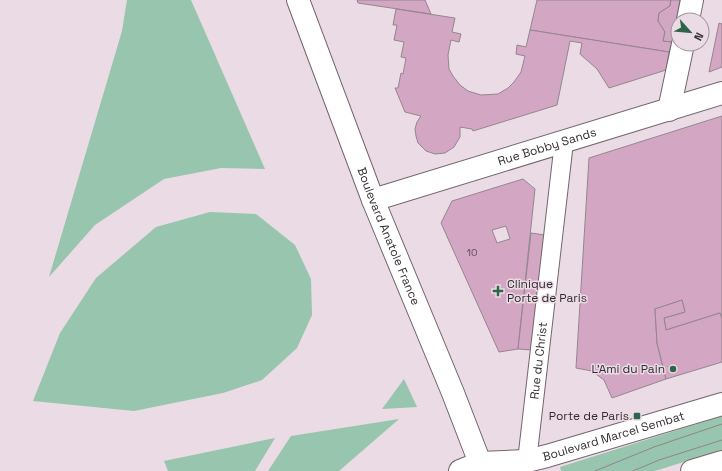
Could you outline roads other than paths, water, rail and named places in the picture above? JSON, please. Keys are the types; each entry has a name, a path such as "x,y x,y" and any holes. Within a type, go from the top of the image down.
{"street":[{"name":"Boulevard Anatole France","path":"298,0 373,200 453,393 479,468"},
{"path":"690,12 692,0"},
{"path":"668,110 681,52"},
{"name":"Rue Bobby Sands","path":"373,200 722,93"},
{"name":"Rue du Christ","path":"527,461 564,142"},
{"name":"Boulevard Marcel Sembat","path":"460,471 527,461 547,456 722,404"},
{"path":"692,471 722,462"}],"tram line":[{"path":"595,471 654,447 722,424"},
{"path":"633,471 659,460 722,440"}],"place":[{"name":"Clinique Porte de Paris","path":"498,291"},
{"name":"L'Ami du Pain","path":"673,369"},
{"name":"Porte de Paris","path":"637,416"}]}
